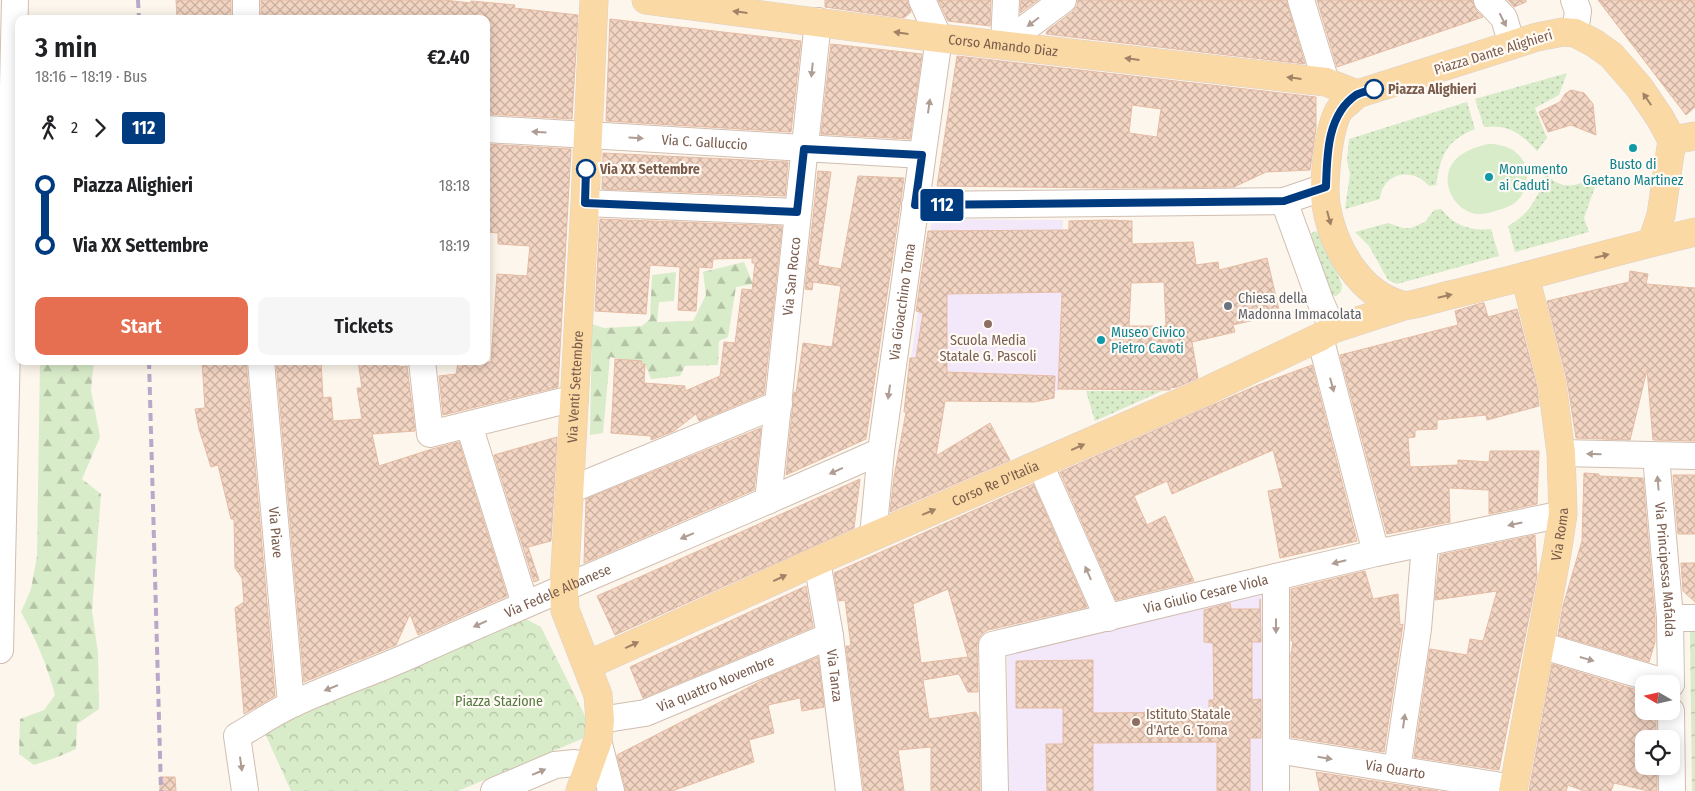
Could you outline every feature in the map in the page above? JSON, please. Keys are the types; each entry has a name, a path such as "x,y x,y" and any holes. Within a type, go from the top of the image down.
{"main road":[{"name":"Via Venti Settembre","path":"587,783 599,730 598,694 565,610 564,589 594,0"},
{"name":"Corso Amando Diaz","path":"646,0 939,38 1326,82 1357,94"},
{"name":"Piazza Dante Alighieri","path":"1404,306 1373,291 1345,258 1335,237 1328,214 1326,187 1328,154 1332,132 1340,110 1357,94 1512,45 1563,32 1575,33"},
{"path":"1575,33 1611,55 1639,87 1660,118 1684,138 1652,242"},
{"path":"1404,306 1695,232"},
{"name":"Via Roma","path":"1514,789 1563,514 1561,454 1552,384 1525,276"},
{"name":"Corso Re D'Italia","path":"588,665 817,560 1202,393 1326,333 1404,306"}],"street":[{"path":"0,650 15,0"},
{"path":"246,0 246,15"},
{"path":"922,0 939,38"},
{"path":"1004,44 1006,0"},
{"path":"1004,44 1063,0"},
{"path":"1301,0 1326,82"},
{"path":"1487,0 1504,18 1512,45"},
{"path":"1574,0 1578,11 1575,33"},
{"name":"Via San Rocco","path":"768,502 818,21"},
{"name":"Via Gioacchino Toma","path":"872,536 881,451 939,38"},
{"name":"Via C. Galluccio","path":"490,129 922,155"},
{"path":"915,205 1284,201 1326,187"},
{"path":"1284,201 1321,303 1326,333 1376,553"},
{"path":"585,203 797,212"},
{"name":"Via Piave","path":"261,365 291,704"},
{"path":"422,365 430,434 575,398"},
{"path":"570,490 779,404"},
{"path":"469,425 525,604"},
{"name":"Via Fedele Albanese","path":"246,791 237,736 291,704 408,657 525,604 768,502 881,451"},
{"path":"1561,454 1695,456"},
{"name":"Via Principessa Mafalda","path":"1656,456 1683,618 1673,675"},
{"path":"1040,464 1108,618"},
{"name":"Via Giulio Cesare Viola","path":"995,791 992,645 1376,553 1563,514"},
{"path":"1397,769 1418,629 1425,544"},
{"name":"Via Tanza","path":"817,560 830,636 849,791"},
{"path":"1276,577 1276,791"},
{"name":"Via quattro Novembre","path":"599,730 645,713 830,636"},
{"path":"1540,645 1641,675"},
{"path":"1671,720 1672,791"},
{"path":"599,730 611,791"},
{"name":"Via Quarto","path":"1276,750 1514,789"},
{"path":"494,791 555,765 574,763 587,783"}],"shaded area":[{"name":"Scuola Media Statale G. Pascoli","path":"932,219 1063,220 1058,391 949,388 947,402 905,398"},
{"name":"Istituto Statale d'Arte G. Toma","path":"1258,591 1265,597 1263,791 1008,791 1007,653"}],"green space":[{"path":"1567,73 1559,95 1535,108 1547,138 1537,151 1514,131 1493,126 1484,127 1475,99"},
{"path":"1467,102 1475,129 1457,139 1446,151 1440,166 1436,185 1429,186 1415,176 1400,175 1387,183 1382,190 1380,199 1345,209 1350,174 1347,161 1349,139"},
{"path":"1488,144 1507,147 1514,151 1525,163 1527,180 1522,194 1513,204 1489,213 1476,214 1461,207 1451,195 1448,179 1449,171 1455,160 1463,153"},
{"path":"1546,173 1551,179 1569,186 1582,183 1593,174 1598,178 1584,218 1589,232 1515,252 1508,226 1522,216 1532,204"},
{"path":"1441,209 1452,220 1463,226 1476,229 1491,229 1499,256 1397,284 1388,280 1369,246 1355,232 1388,223 1403,228 1411,228 1425,222 1434,210"},
{"path":"1315,231 1321,234 1342,285 1341,292 1336,296 1330,295 1309,235"},
{"path":"744,262 753,284 736,287 728,337 719,341 718,365 685,366 680,376 651,379 645,364 610,357 603,433 590,435 592,324 604,328 642,326 650,319 652,275 676,272 674,301 659,302 657,322 693,321 706,295 703,272"},
{"path":"40,365 94,365 91,390 100,437 82,479 101,494 92,611 98,653 99,709 77,724 76,749 34,765 19,754 20,719 44,710 55,695 41,652 21,612 31,589 37,556"},
{"path":"1086,391 1162,391 1095,421"},
{"name":"Piazza Stazione","path":"524,618 541,627 587,720 584,738 458,791 291,791 264,731"},
{"path":"1690,629 1695,629 1695,791 1692,791"}],"building":[{"path":"176,0 231,0 231,15 177,15"},
{"path":"261,0 444,0 515,5 514,8 578,15 572,119 490,114 490,15 261,15"},
{"path":"825,0 907,0 911,12 904,18 825,7"},
{"path":"938,0 991,0 990,26 948,21"},
{"path":"1021,0 1038,0 1020,13"},
{"path":"1078,0 1286,0 1305,64 1046,34 1047,31 1072,12 1077,6"},
{"path":"1317,0 1472,0 1476,10 1483,17 1337,67"},
{"path":"1508,0 1526,0 1526,2 1514,7"},
{"path":"1598,0 1695,0 1695,107 1686,115"},
{"path":"610,19 801,41 791,132 606,121"},
{"path":"831,44 922,54 910,139 821,134"},
{"path":"957,56 1316,97 1316,128 1310,170 1266,172 1234,187 937,186","holes":["1132,105 1161,109 1157,137 1129,133"]},
{"path":"1571,90 1584,93 1593,104 1596,135 1571,125 1548,132 1539,112 1560,102 1565,94"},
{"path":"490,144 571,149 558,387 443,415 439,376 456,374 458,365 490,365 497,274 527,276 530,246 498,244 498,233 490,232"},
{"path":"603,153 788,162 785,196 602,189"},
{"path":"818,171 831,172 818,265 841,269 858,176 904,178 866,439 786,475 794,392 796,393 803,343 832,347 841,286 813,282 812,290 805,289"},
{"path":"600,219 782,226 764,394 699,421 696,414 674,431 651,440 651,436 611,433 615,359 642,361 641,364 645,364 644,383 685,386 685,391 720,376 724,342 735,343 742,289 752,290 755,263 752,263 752,258 713,259 712,268 699,267 696,311 678,310 680,267 650,265 646,314 595,311"},
{"path":"1069,221 1132,221 1132,244 1193,242 1196,265 1218,262 1219,270 1267,258 1280,314 1233,325 1235,332 1192,342 1198,378 1170,388 1170,390 1058,389 1062,292 947,294 947,372 1055,376 1054,398 1034,402 945,401 936,456 990,423 1010,460 890,512 894,477 906,412 904,412 910,358 916,358 923,313 916,311 928,231 1069,230","holes":["1164,282 1166,326 1129,326 1131,283"]},
{"path":"1630,271 1648,274 1646,284 1695,288 1695,441 1653,440 1647,370 1630,440 1576,438 1567,380 1547,301 1629,282"},
{"path":"1484,303 1488,317 1517,309 1537,387 1539,406 1487,420 1486,415 1437,420 1437,429 1415,430 1415,437 1408,438 1410,467 1458,465 1458,460 1489,462 1490,451 1539,451 1537,504 1489,514 1489,490 1449,488 1450,522 1387,534 1340,355 1458,325 1455,311"},
{"path":"202,365 246,365 275,696 244,714 235,608 244,602 242,578 235,568 234,519 231,519 218,465 211,467 199,429 195,409 205,408"},
{"path":"276,365 321,365 323,398 331,397 333,421 362,419 357,388 362,388 359,365 407,366 415,431 372,434 379,466 459,442 507,596 418,635 410,614 396,645 304,682"},
{"path":"1312,365 1357,541 1280,558 1268,491 1283,488 1273,450 1172,494 1167,481 1134,496 1147,525 1165,516 1194,581 1116,600 1060,472 1258,385"},
{"path":"761,428 754,490 584,563 586,499"},
{"path":"557,437 551,541 528,547 539,580 534,582 494,455"},
{"path":"1584,473 1599,474 1599,476 1643,478 1655,619 1655,642 1649,662 1558,635 1563,606 1582,541"},
{"path":"1673,475 1695,475 1695,534 1678,534"},
{"path":"860,479 854,528 615,635 597,596"},
{"path":"1033,484 1087,607 988,630 983,633 977,645 978,692 968,692 959,674 923,680 929,719 976,712 979,719 980,791 931,791 931,747 898,750 904,791 864,791 846,646 851,646 845,600 839,601 834,573","holes":["948,589 968,657 921,663 913,604"]},
{"path":"1535,535 1537,576 1499,770 1414,757 1430,649 1467,655 1470,639 1483,641 1497,591 1435,600 1440,555"},
{"path":"1681,563 1695,563 1695,602 1683,591"},
{"path":"1365,571 1373,599 1398,594 1400,625 1403,624 1384,752 1291,737 1291,654 1293,641 1291,641 1291,589"},
{"path":"806,586 813,627 643,698 630,667"},
{"path":"1260,599 1261,642 1252,642 1252,700 1261,699 1261,738 1250,738 1250,791 1217,791 1217,742 1093,743 1093,791 1047,791 1046,744 1063,744 1063,708 1016,708 1016,661 1093,660 1093,713 1209,712 1209,700 1214,700 1213,643 1204,642 1204,610 1230,603 1231,609 1260,609"},
{"path":"818,657 824,707 802,711 800,698 768,705 774,733 749,740 754,762 672,791 626,791 617,755 767,678"},
{"path":"1552,664 1635,689 1635,720 1656,720 1656,730 1635,730 1635,775 1657,775 1657,791 1614,783 1611,791 1584,791 1568,785 1566,791 1529,791"},
{"path":"1316,772 1438,791 1320,791"},
{"path":"160,777 175,777 176,791 160,791"}],"railway":[{"path":"138,0 139,15"},
{"path":"149,365 161,791"}],"bus line":[{"name":"112","path":"586,169 585,203 797,212 804,149 922,155 915,205 976,206 1284,201 1326,187 1328,154 1332,132 1340,110 1357,94 1374,89"}],"place":[{"name":"Piazza Alighieri","path":"1374,89"},
{"name":"Busto di Gaetano Martinez","path":"1633,148"},
{"name":"Via XX Settembre","path":"586,169"},
{"name":"Monumento ai Caduti","path":"1489,177"},
{"name":"Chiesa della Madonna Immacolata","path":"1228,306"},
{"name":"Scuola Media Statale G. Pascoli","path":"988,324"},
{"name":"Museo Civico Pietro Cavoti","path":"1101,340"},
{"name":"Istituto Statale d'Arte G. Toma","path":"1136,722"}]}
